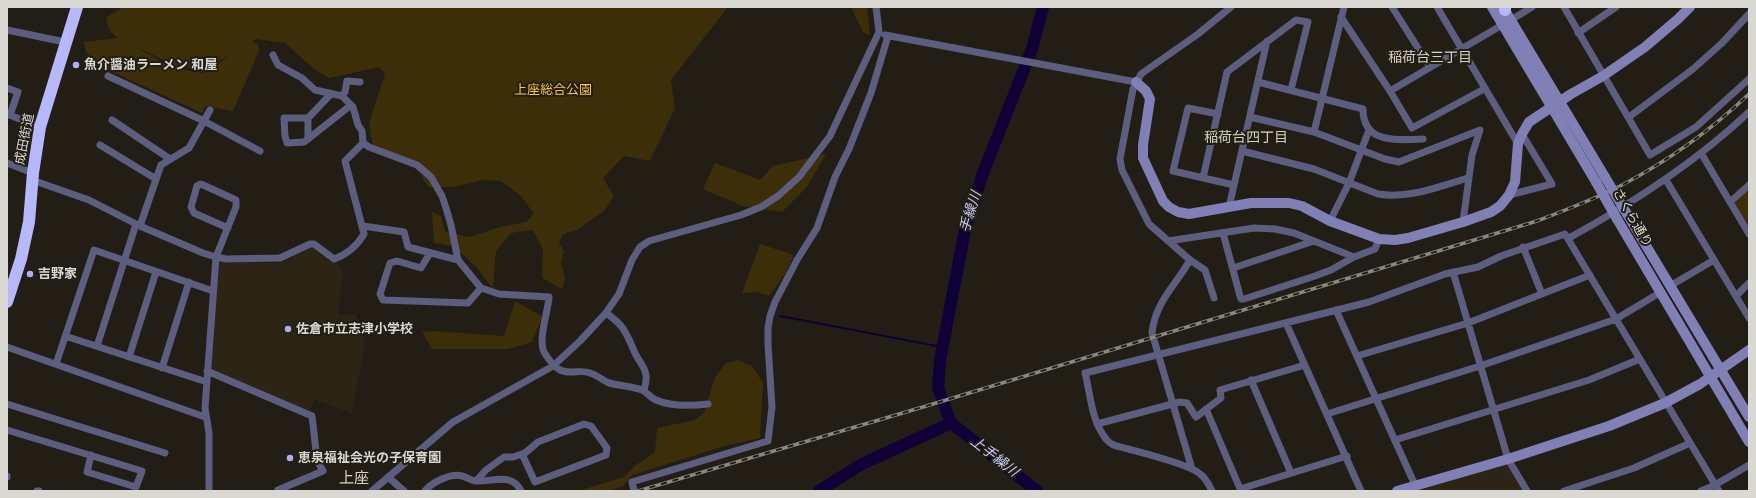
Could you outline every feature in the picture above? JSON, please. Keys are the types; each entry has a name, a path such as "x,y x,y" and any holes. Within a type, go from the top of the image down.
{"highway":[{"name":"成田街道","path":"7,302 11,278 29,222 32,176 40,127 77,7"}],"street":[{"path":"372,491 454,422 554,364 580,341 606,313 619,294 632,260 640,247 648,241 741,215 761,207 778,196 799,177 830,136 880,32 876,7"},
{"path":"1214,298 1205,270 1190,260 1148,224 1122,170 1120,160 1133,89 1141,74 1198,34 1231,7"},
{"path":"1314,132 1344,7"},
{"path":"1392,7 1430,67"},
{"path":"1437,7 1484,89 1552,184 1509,195"},
{"name":"さくら通り","path":"1492,7 1502,25 1556,104"},
{"path":"1506,11 1532,7"},
{"path":"1564,7 1650,155 1696,127 1749,79"},
{"path":"1578,33 1616,7"},
{"path":"880,32 888,36 1136,82 1146,91 1150,99 1143,144 1144,158 1163,201 1169,207 1178,212 1188,214 1251,203 1289,203 1302,206 1330,221 1379,239 1394,240 1408,238 1464,222 1491,212 1509,195 1516,176 1520,139 1530,122 1556,104 1603,76 1645,47 1678,20 1690,7"},
{"name":"さくら通り","path":"1506,11 1556,104 1601,180 1628,214 1749,417"},
{"path":"1629,117 1693,69 1749,14"},
{"path":"1341,17 1390,91 1412,128 1484,89"},
{"path":"1203,178 1227,72 1296,20 1308,22 1291,90"},
{"path":"1390,91 1502,25"},
{"path":"7,30 65,42"},
{"path":"634,491 632,482 768,441 772,407 768,344 770,316 775,302 797,260 817,228 835,176 849,149 871,93 888,36"},
{"path":"1229,207 1267,41"},
{"path":"7,163 32,176 89,200 138,225 203,254 226,259 280,258 310,244 314,244 334,259 350,251 359,242 364,234 345,161 363,143 362,131 358,125 355,112 351,105 342,96 330,95 315,90 302,78 278,65 273,55"},
{"path":"108,76 204,121 260,151"},
{"path":"342,96 345,92 348,81 360,82"},
{"path":"1258,82 1363,109 1363,119 1369,130 1388,140 1423,139"},
{"path":"7,88 18,92 9,115 40,127"},
{"path":"308,139 308,118 330,95"},
{"path":"308,118 284,118 287,143 304,142 351,105"},
{"path":"1218,114 1188,108 1173,171 1234,185"},
{"path":"97,346 124,261 161,165 189,148 210,110"},
{"path":"1569,238 1618,211 1666,180 1701,153 1749,112"},
{"path":"1250,117 1314,132 1385,159 1399,162 1480,130 1472,155 1468,178 1464,222"},
{"path":"112,120 170,159"},
{"path":"1330,221 1349,183 1369,130"},
{"path":"363,143 389,156 417,165 431,177 437,186 446,208 458,260 481,288 499,294 514,296 549,297 548,311 542,332 543,348 544,352 559,369 566,372 589,372 607,382 644,390 648,396 658,401 692,406 708,404"},
{"path":"100,145 156,179"},
{"path":"1242,152 1314,169 1378,194 1389,196 1408,195 1468,178"},
{"path":"1701,153 1749,234"},
{"name":"さくら通り","path":"1601,180 1617,219 1749,442"},
{"path":"1666,180 1749,318"},
{"path":"209,491 209,433 205,417 216,257 228,228 236,207 236,200 201,184 198,186 191,207 194,213 228,228"},
{"path":"1730,202 1749,185"},
{"path":"362,226 404,232 408,247 458,260"},
{"path":"1168,241 1254,228 1275,229 1294,233 1354,257"},
{"path":"1223,233 1241,299 1326,272 1354,257 1375,249 1379,239"},
{"path":"1212,491 1205,479 1192,468 1127,448 1114,446 1107,440 1097,424 1093,414 1091,396 1085,373 1376,300 1445,274 1478,267 1523,247 1565,234 1569,238 1665,403 1717,488"},
{"path":"1232,268 1314,241"},
{"path":"1523,247 1542,294"},
{"path":"56,364 94,250 213,291"},
{"path":"430,253 421,268 397,261 390,263 380,294 383,300 468,303 481,288"},
{"path":"1190,260 1183,273 1172,286 1153,320 1152,333 1192,468"},
{"path":"1670,286 1714,260"},
{"path":"130,357 156,272"},
{"path":"1453,272 1508,459 1527,491"},
{"path":"1357,356 1468,323 1590,275"},
{"path":"162,368 188,282"},
{"path":"1736,296 1749,283"},
{"path":"1327,414 1480,366 1616,319 1660,292"},
{"path":"1336,310 1416,486"},
{"path":"606,313 619,324 630,339 647,377 644,390"},
{"path":"1286,323 1347,456 1361,491"},
{"path":"65,336 207,382"},
{"path":"7,347 205,417"},
{"path":"1397,491 1508,459 1609,426 1665,403 1710,377 1749,350"},
{"path":"1395,440 1590,380 1640,359"},
{"path":"1097,424 1180,402 1187,403 1196,417 1221,398 1220,390 1305,365"},
{"path":"207,371 312,416 317,460 322,471 278,490"},
{"path":"1251,380 1291,473"},
{"path":"7,404 164,453"},
{"path":"1206,409 1240,490 1347,456"},
{"path":"476,481 486,470 504,457 513,457 522,454 538,442 584,424 591,426 607,448 606,455 535,482 522,454"},
{"path":"7,430 91,455 142,471 136,487 87,472 91,455"},
{"path":"1564,491 1634,468 1690,443"},
{"path":"1701,491 1717,488 1749,465"},
{"path":"425,491 428,487 439,481 455,476 461,476 476,481 509,479 514,482 521,491"},
{"path":"388,477 404,491"},
{"path":"294,484 297,491"}],"shaded area":[{"name":"佐倉市立志津小学校","path":"312,247 328,261 336,263 343,271 338,315 356,314 365,343 352,413 315,400 309,411 212,369 218,263 282,263"},
{"path":"1505,464 1510,466 1525,491 1416,491"}],"green space":[{"name":"上座総合公園","path":"124,7 728,7 671,80 675,108 650,161 624,156 603,178 614,196 605,210 577,230 563,234 559,243 564,252 561,262 565,278 562,289 542,278 543,249 533,230 511,233 496,251 493,289 476,267 454,246 434,243 432,212 441,216 445,232 469,237 500,227 526,222 534,214 521,196 501,181 483,180 453,187 429,187 423,180 421,167 373,148 369,123 385,74 379,67 329,78 314,69 285,43 256,39 252,42 258,44 259,51 233,111 206,106 202,113 97,65 86,52 84,42 118,38 109,29 106,17","holes":["132,45 174,65 203,70 230,55 213,68 202,73 173,68"]},
{"path":"851,7 867,7 870,35 863,32"},
{"path":"826,154 807,187 782,212 743,206 703,189 715,163 760,180 773,166"},
{"path":"1749,189 1749,228 1735,204 1736,200"},
{"path":"760,244 794,255 784,276 769,296 757,292 742,293"},
{"path":"515,301 543,317 532,342 508,349 432,349 422,332 434,331 504,336"},
{"path":"737,360 752,366 763,383 760,438 725,446 632,475 623,486 609,491 578,491 624,477 636,465 655,452 657,428 695,420 704,413 715,377 725,364"}],"waterway":[{"name":"手繰川","path":"951,423 938,388 940,360 965,230 983,173 1032,49 1043,7"},
{"path":"780,316 942,347"},
{"name":"上手繰川","path":"951,423 1037,491"},
{"path":"819,491 860,465 951,423"}],"railway":[{"path":"638,491 923,407 1537,221 1601,195 1656,166 1720,120 1749,94"}],"place":[{"name":"魚介醤油ラーメン 和屋","path":"76,65"},
{"name":"吉野家","path":"30,274"},
{"name":"佐倉市立志津小学校","path":"288,329"},
{"name":"恵泉福祉会光の子保育園","path":"290,458"}],"district":[{"name":"稲荷台三丁目","path":"1430,58"},
{"name":"稲荷台四丁目","path":"1246,138"},
{"name":"上座","path":"354,479"}]}
